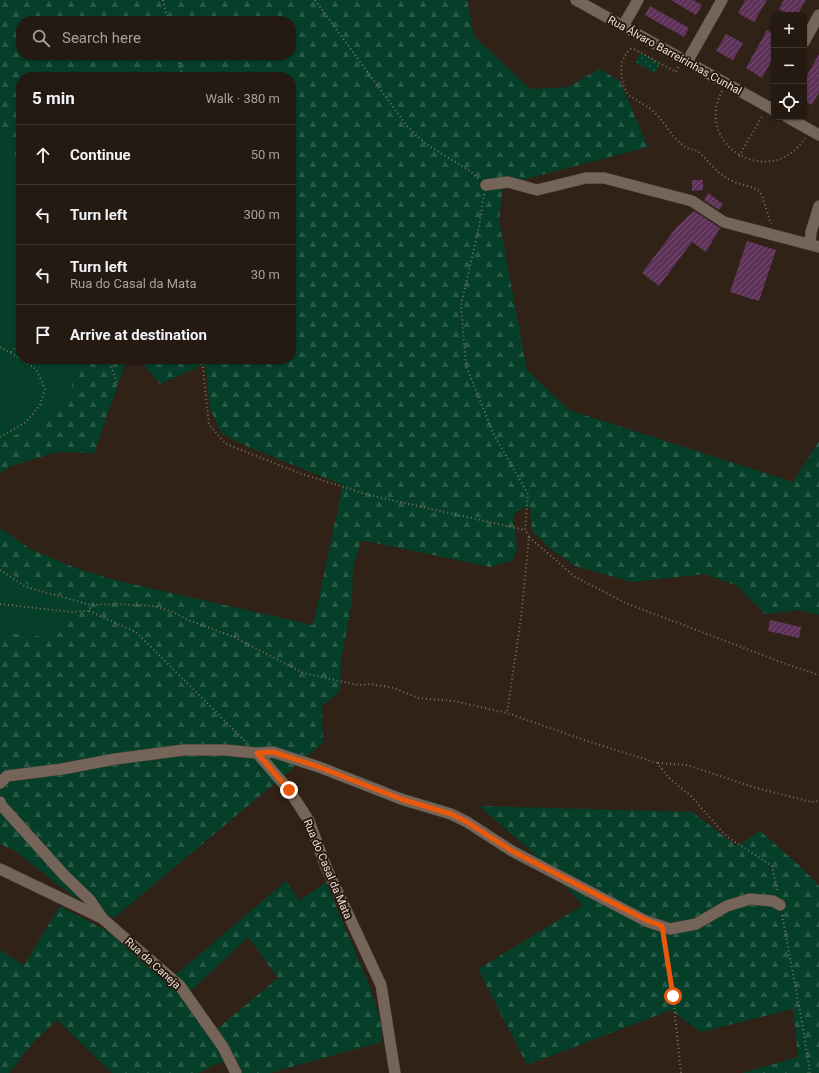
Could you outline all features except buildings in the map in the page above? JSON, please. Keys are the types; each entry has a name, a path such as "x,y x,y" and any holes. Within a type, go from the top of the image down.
{"street":[{"name":"Rua Álvaro Barreirinhas Cunhal","path":"576,0 771,108"},
{"path":"624,26 638,0"},
{"path":"685,60 722,0"},
{"path":"807,37 819,15"},
{"path":"792,120 814,132"},
{"path":"486,185 508,182 537,190 586,178 604,178 692,201 724,222 814,246 811,232 819,206"},
{"path":"0,783 7,776 184,750 226,750 257,753 273,752 319,767 401,799 451,814 467,822 512,851 646,920 670,929 696,924 727,906 750,899 773,901 780,905"},
{"name":"Rua do Casal da Mata","path":"257,753 289,790 309,821 326,867 381,985 395,1073"},
{"path":"0,802 1,805 64,875 90,900 102,918"},
{"path":"0,869 102,918"},
{"name":"Rua da Caneja","path":"102,918 180,986 223,1047 236,1073"}],"path":[{"path":"163,0 167,16"},
{"path":"315,0 407,126 426,144 470,171 486,185 479,227 461,305 466,366 494,435 528,494 525,530 529,537 575,577 628,604 819,675"},
{"path":"685,60 676,72 632,48 627,52 622,62 621,73 623,84 628,95 651,109 678,141 686,148 698,151 717,171 728,179 759,191 777,236"},
{"path":"178,60 182,72"},
{"path":"727,83 719,97 716,122 718,130 726,145 739,156 764,162 781,159 795,150 814,132"},
{"path":"739,156 771,108"},
{"path":"0,346 16,356"},
{"path":"10,352 16,346"},
{"path":"0,437 26,422 40,405 45,389 36,368 29,364"},
{"path":"110,364 117,382"},
{"path":"203,364 209,425 226,444 302,474 369,495 525,530"},
{"path":"507,713 521,618 529,537"},
{"path":"0,570 26,587 91,605 116,604 154,606 173,612 188,620 234,637 303,673 358,685 371,684 394,688 418,698 454,701 507,713 587,741 657,762 687,766 707,771 756,788 812,802 819,801"},
{"path":"0,604 71,612 89,612 136,632 257,753"},
{"path":"89,612 91,605"},
{"path":"657,762 669,778 691,796 726,836 772,866 802,1022 810,1073"},
{"path":"662,926 673,996 681,1073"}],"green space":[{"path":"0,0 467,0 474,36 530,89 568,87 599,69 620,81 648,147 503,185 499,221 527,370 569,410 793,482 819,441 819,615 799,610 765,614 737,586 705,574 632,582 575,566 548,547 532,531 530,507 522,508 513,516 517,548 512,561 490,567 361,540 353,567 352,601 341,661 340,692 322,706 323,743 114,918 73,896 15,851 0,844 0,632 53,638 89,603 28,585 0,567 0,528 32,550 73,567 114,580 313,625 343,485 246,446 221,433 210,408 205,364 296,364 296,72 16,72 16,158 0,122"},
{"path":"641,53 660,64 655,73 635,62"},
{"path":"0,122 16,158 16,364 74,364 71,399 39,422 0,443"},
{"path":"74,364 125,364 94,453 56,452 9,467 0,474 0,443 39,422 70,399"},
{"path":"143,364 205,364 160,384"},
{"path":"0,567 28,585 90,603 53,638 0,632"},
{"path":"479,806 692,812 737,846 760,831 801,867 819,886 819,1073 742,1073 798,1057 793,1009 701,1032 671,1010 527,1065 478,969 583,905 531,851"},
{"path":"286,881 299,901 326,882 370,987 382,1027 381,1042 270,1073 239,1073 217,1029 278,978 248,937 190,992 173,977"},
{"path":"60,906 109,932 143,963 165,980 206,1028 224,1061 198,1073 112,1073 57,1020 32,1044 9,1073 0,1073 0,950 24,965"}],"route":[{"path":"289,790 257,753 273,752 319,767 401,799 451,814 467,822 512,851 646,920 662,926 673,996"}]}
